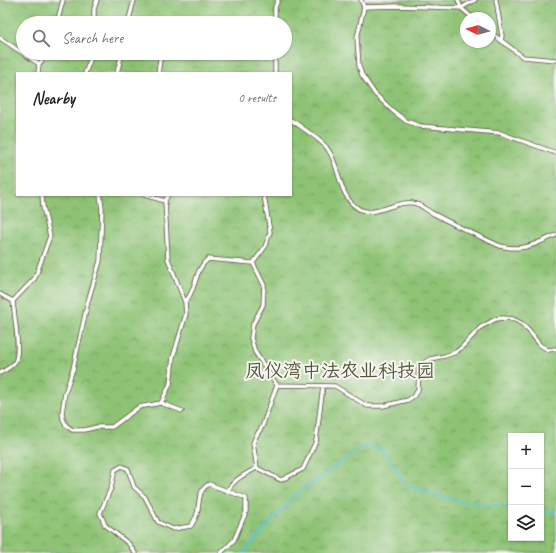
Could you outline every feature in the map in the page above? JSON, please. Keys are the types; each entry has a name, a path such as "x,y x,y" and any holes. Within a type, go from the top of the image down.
{"lane":[{"path":"59,16 63,0"},
{"path":"94,16 94,9 97,0"},
{"path":"130,16 134,0"},
{"path":"275,16 275,7 278,0"},
{"path":"361,0 364,7 357,38 359,66 362,75 375,94 393,111 406,120 420,126 500,133 556,153"},
{"path":"458,0 461,8 466,12"},
{"path":"364,7 398,6 461,8 474,0"},
{"path":"496,0 502,36 501,41"},
{"path":"496,37 523,57 556,60"},
{"path":"0,38 16,49"},
{"path":"33,60 39,64"},
{"path":"38,72 39,64 42,60"},
{"path":"85,72 90,60"},
{"path":"117,72 120,60"},
{"path":"158,72 160,60"},
{"path":"275,60 275,72"},
{"path":"292,121 326,147 331,154 344,193 350,202 360,210 375,211 398,204 412,203 419,205 433,214 500,246 512,249 526,248 556,235"},
{"path":"12,301 35,278 50,236 43,207 42,196"},
{"path":"100,196 102,209 100,261 88,301 73,369 65,393 62,413 63,419 66,425 72,430 84,430 97,427 112,427 139,407 161,403 182,411"},
{"path":"148,196 165,201"},
{"path":"161,403 170,384 173,357 186,314 185,302 168,259 165,201 168,196"},
{"path":"252,262 265,247 270,232 264,196"},
{"path":"185,302 191,296 202,264 208,259 252,262"},
{"path":"252,262 264,285 264,305 253,324 251,338 256,352 277,385"},
{"path":"0,294 12,301"},
{"path":"0,374 9,368 16,358 18,343 12,301"},
{"path":"277,385 335,386 367,406 383,406 408,400 415,395 418,390 420,368 424,362 456,352 481,327 496,319 503,318 521,322 540,345 548,350 556,349"},
{"path":"257,468 253,443 262,427 277,385"},
{"path":"257,468 281,480 303,469 316,441 323,386"},
{"path":"136,553 129,544 105,525 100,513 111,488 115,470 122,466 128,469 134,487 145,497 158,522 173,529 191,526 197,514 200,495 205,486 209,484 246,498 246,512 234,540 221,553"},
{"path":"228,491 229,487 244,474 257,468"}],"green space":[{"name":"凤仪湾中法农业科技园","path":"0,0 556,0 556,553 0,553"}],"waterway":[{"path":"243,553 294,496 364,446 383,449 406,485 458,501 508,507"},
{"path":"544,511 556,512"}]}
